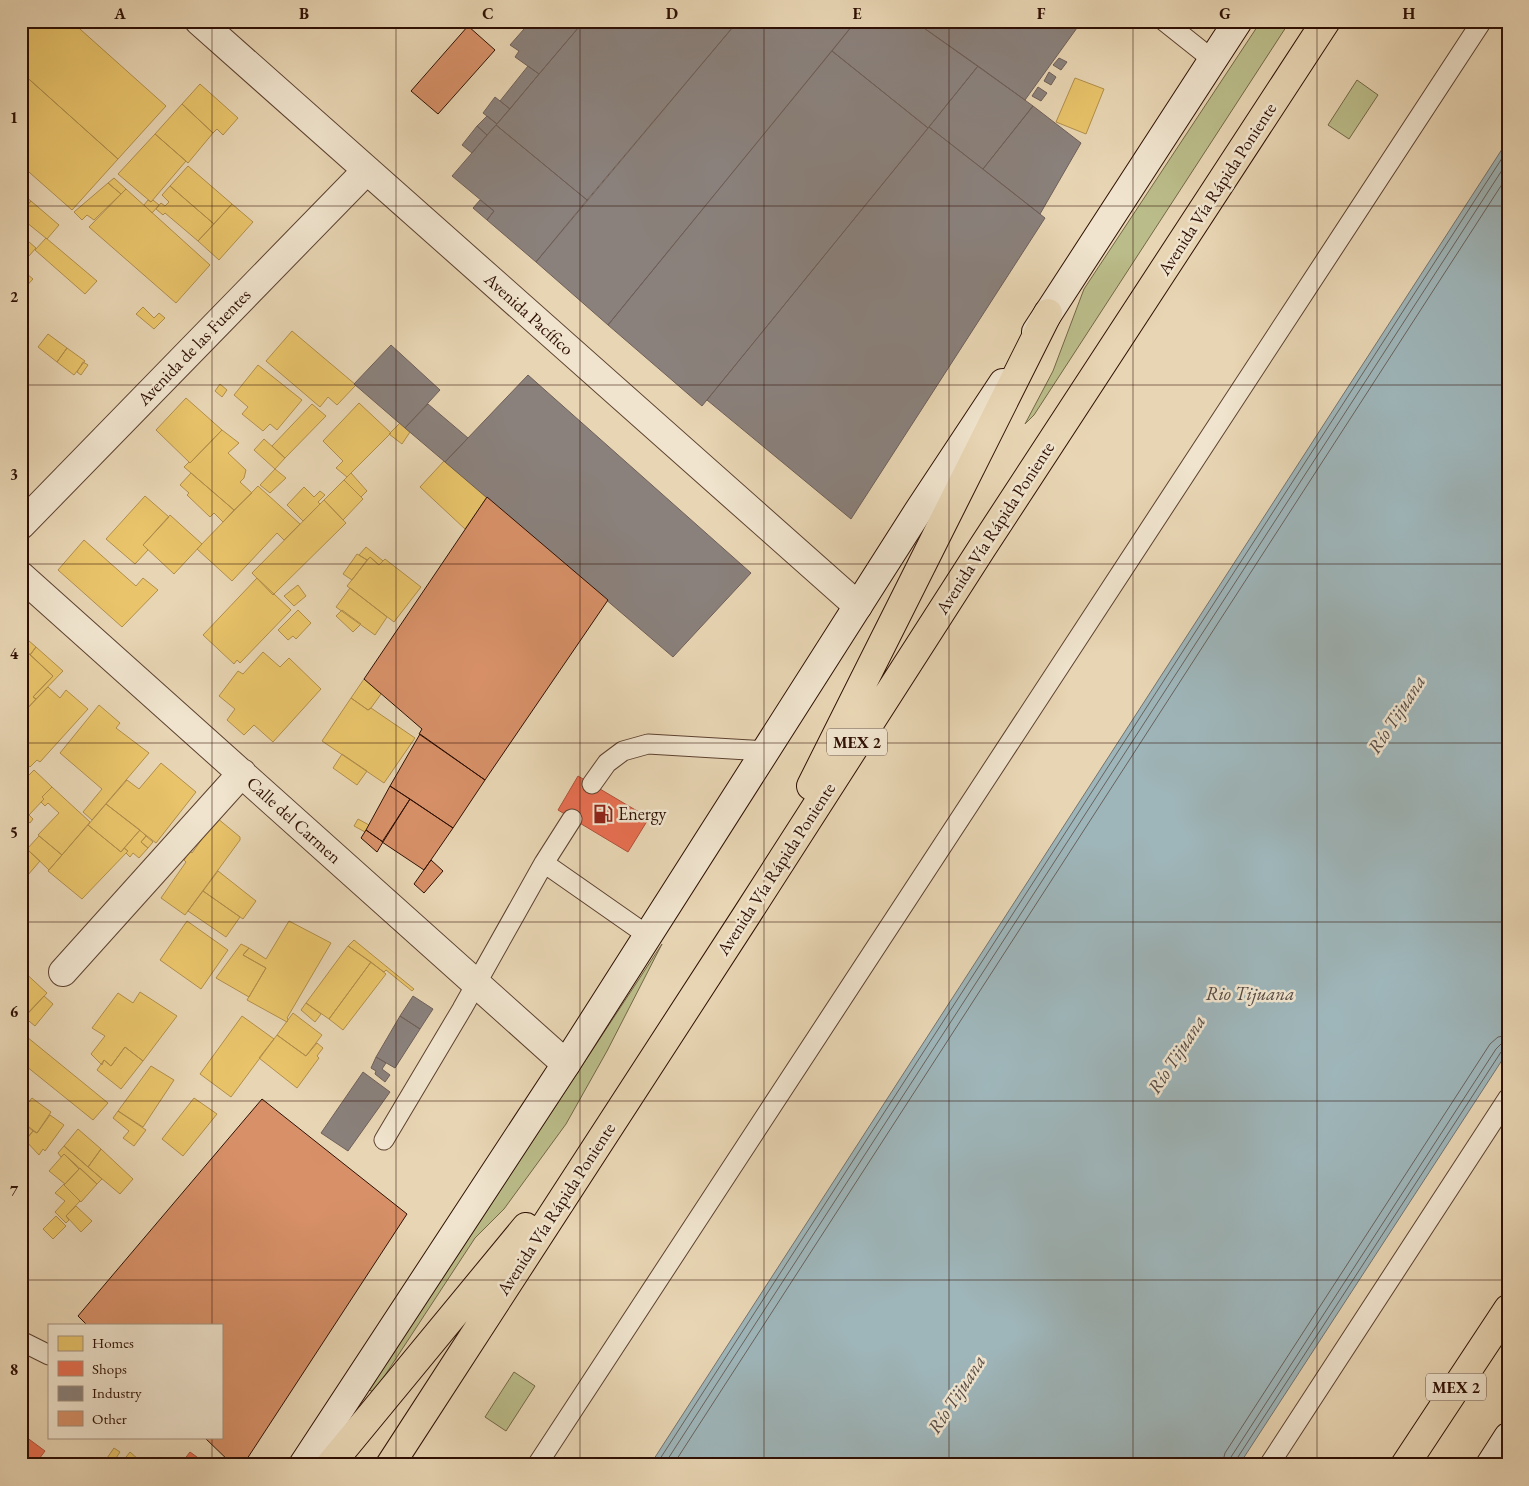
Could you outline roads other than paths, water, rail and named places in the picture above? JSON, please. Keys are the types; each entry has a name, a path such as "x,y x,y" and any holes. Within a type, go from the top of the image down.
{"highway":[{"name":"Avenida Vía Rápida Poniente","path":"390,1465 982,548 1326,21"},
{"path":"746,916 1048,313"},
{"path":"330,1465 610,1126"},
{"name":"MEX 2","path":"1405,1465 1508,1309"}],"street":[{"name":"Avenida Pacífico","path":"199,21 858,606"},
{"path":"303,1465 566,1064 858,606 1238,21"},
{"name":"Avenida de las Fuentes","path":"21,525 367,170"},
{"name":"Calle del Carmen","path":"21,576 566,1064"},
{"path":"63,972 242,773"},
{"path":"1490,1465 1508,1437"}],"lane":[{"path":"1164,21 1213,60"},
{"path":"537,1465 1482,21"},
{"path":"592,784 607,763 623,751 648,744 766,751"},
{"path":"384,1140 476,984 544,862 572,819"},
{"path":"544,862 647,935"},
{"path":"1269,1465 1508,1098"},
{"path":"21,1341 48,1354"}],"water":[{"name":"Rio Tijuana","path":"1508,140 1508,1051 1239,1465 650,1465"}],"place":[{"name":"Energy","path":"603,814"}],"water label":[{"name":"Río Tijuana","path":"1396,714"},
{"name":"Río Tijuana","path":"1176,1054"},
{"name":"Río Tijuana","path":"956,1394"}]}
